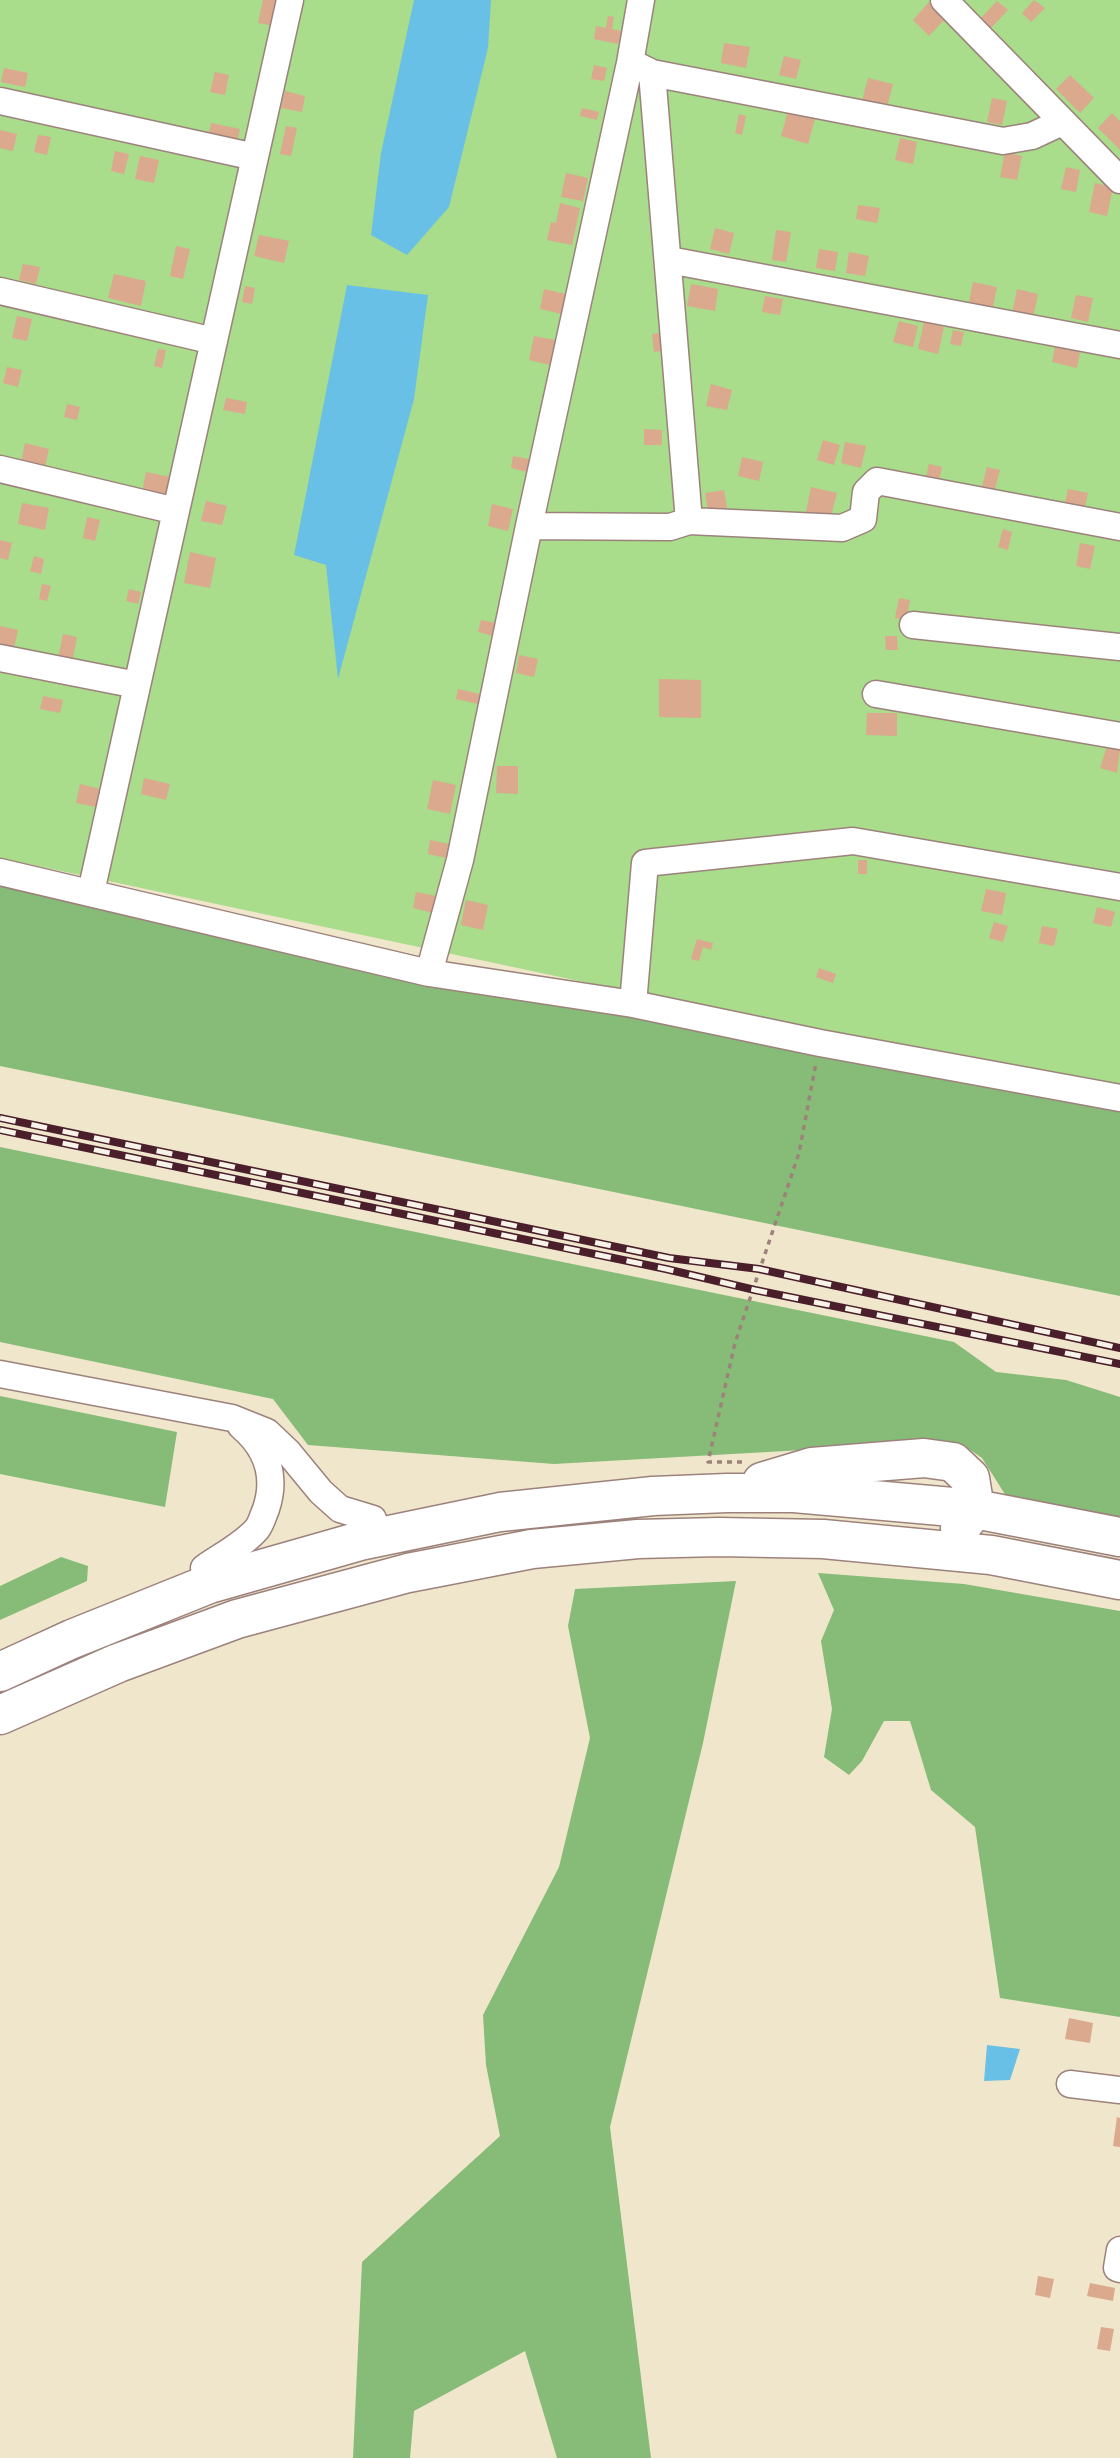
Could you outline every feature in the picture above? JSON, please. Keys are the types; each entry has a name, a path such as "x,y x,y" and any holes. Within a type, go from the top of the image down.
{"highway":[{"path":"0,1672 72,1639 209,1584 360,1541 500,1512 653,1496 727,1493 812,1468 925,1458 953,1462 970,1478 975,1509 963,1526 949,1533 822,1539 638,1539 532,1549 408,1573 237,1619 118,1663 0,1715"},
{"path":"72,1639 142,1591 204,1569 373,1519 440,1506 500,1512"},
{"path":"975,1509 1120,1537"},
{"path":"822,1539 991,1555 1120,1580"}],"street":[{"path":"92,892 290,0"},
{"path":"640,0 641,68 669,260 689,521"},
{"path":"944,0 1120,180"},
{"path":"641,68 1003,141 1032,136 1062,122"},
{"path":"429,973 460,860 529,526 641,68"},
{"path":"0,101 255,157"},
{"path":"669,260 1120,345"},
{"path":"0,291 214,341"},
{"path":"0,469 176,511"},
{"path":"529,526 670,527 689,521 842,528 863,519 866,492 877,481 1120,527"},
{"path":"913,625 1120,647"},
{"path":"0,658 137,685"},
{"path":"876,694 1120,736"},
{"path":"633,1004 645,863 853,841 1120,887"},
{"path":"0,872 429,973 633,1004 820,1043 1120,1098"},
{"path":"0,1374 232,1418 267,1432 288,1451 321,1492 340,1509 373,1519"},
{"path":"204,1569 259,1527 272,1486 267,1462 255,1438 232,1418"},
{"path":"1070,2084 1120,2090"},
{"path":"1120,2250 1117,2268 1120,2269"}],"path":[{"path":"753,1462 708,1462 735,1343 799,1153 820,1043"}],"green space":[{"path":"0,0 1120,0 1120,1096 0,858"},
{"path":"0,871 1120,1100 1120,1296 0,1066"},
{"path":"0,1147 954,1342 996,1372 1066,1380 1120,1397 1120,1521 1008,1499 982,1458 966,1447 928,1443 554,1464 308,1445 273,1399 0,1342"},
{"path":"0,1396 177,1432 165,1507 0,1474"},
{"path":"61,1557 88,1566 87,1581 0,1620 0,1586"},
{"path":"818,1573 964,1584 1120,1611 1120,2017 1000,1998 975,1827 931,1790 910,1721 884,1721 862,1761 849,1775 824,1757 832,1709 821,1641 834,1610"},
{"path":"736,1581 703,1743 610,2127 651,2458 557,2458 525,2351 414,2411 410,2458 353,2458 362,2262 500,2136 486,2065 483,2015 559,1867 590,1738 568,1626 575,1589"}],"water":[{"path":"414,0 491,0 488,48 449,207 407,255 371,235 381,153"},
{"path":"347,285 428,295 414,399 338,679 326,565 294,555"},
{"path":"987,2045 1020,2049 1010,2080 984,2081"}],"building":[{"path":"263,0 280,0 275,26 258,23"},
{"path":"1034,0 1045,8 1031,22 1022,13"},
{"path":"997,1 1008,10 991,28 981,18"},
{"path":"929,2 946,18 929,36 913,20"},
{"path":"608,16 614,17 612,29 621,31 618,44 594,39 596,26 606,28"},
{"path":"724,43 750,47 746,68 721,63"},
{"path":"784,56 801,60 796,79 779,75"},
{"path":"594,65 607,68 604,81 591,79"},
{"path":"4,68 28,73 25,87 1,82"},
{"path":"215,72 229,75 225,95 210,92"},
{"path":"1070,75 1094,98 1080,113 1056,89"},
{"path":"868,78 893,84 887,107 862,101"},
{"path":"285,91 305,96 302,112 281,108"},
{"path":"992,98 1007,101 1002,125 987,122"},
{"path":"582,108 599,112 597,120 580,116"},
{"path":"788,111 815,119 808,144 781,136"},
{"path":"1112,113 1120,121 1120,150 1098,128"},
{"path":"739,114 746,116 742,135 735,133"},
{"path":"211,123 240,129 236,148 207,142"},
{"path":"286,126 297,128 291,156 280,154"},
{"path":"0,130 17,134 13,151 0,148"},
{"path":"38,135 51,137 47,155 34,152"},
{"path":"900,138 917,142 913,164 895,160"},
{"path":"115,151 129,154 124,174 111,171"},
{"path":"1005,152 1022,156 1017,180 1000,177"},
{"path":"140,156 159,160 154,183 135,179"},
{"path":"1066,167 1080,170 1076,192 1061,189"},
{"path":"566,173 588,178 583,201 561,197"},
{"path":"1095,183 1113,187 1107,216 1089,212"},
{"path":"560,203 580,208 572,245 547,240 551,222 556,223"},
{"path":"858,205 880,208 877,223 856,219"},
{"path":"715,228 734,233 729,254 710,249"},
{"path":"776,230 791,232 786,262 772,260"},
{"path":"259,235 289,241 284,263 254,256"},
{"path":"176,246 190,249 183,279 170,276"},
{"path":"819,249 838,252 835,271 816,268"},
{"path":"849,252 869,256 865,276 846,273"},
{"path":"23,264 40,267 36,284 19,280"},
{"path":"114,274 146,281 141,306 108,298"},
{"path":"973,282 997,287 993,307 969,302"},
{"path":"691,284 718,289 715,311 687,306"},
{"path":"245,286 255,288 252,304 242,302"},
{"path":"544,289 566,294 562,314 540,309"},
{"path":"1017,289 1038,294 1033,317 1012,313"},
{"path":"1076,295 1093,298 1088,322 1071,318"},
{"path":"765,296 783,299 780,315 762,312"},
{"path":"17,316 32,319 27,341 12,338"},
{"path":"899,321 918,326 913,347 893,342"},
{"path":"924,322 944,327 938,354 918,349"},
{"path":"953,330 964,332 961,346 950,344"},
{"path":"659,333 661,351 654,352 652,334"},
{"path":"534,336 555,340 550,365 529,360"},
{"path":"1055,347 1080,352 1077,368 1052,362"},
{"path":"158,349 166,350 162,368 154,366"},
{"path":"7,367 22,370 18,387 3,383"},
{"path":"711,384 732,390 727,410 706,406"},
{"path":"226,398 247,402 245,414 223,410"},
{"path":"67,404 80,407 77,420 64,417"},
{"path":"644,429 662,430 662,445 644,445"},
{"path":"823,440 840,445 834,465 817,460"},
{"path":"845,442 866,446 861,468 841,463"},
{"path":"25,443 49,449 44,472 20,467"},
{"path":"513,456 529,459 527,472 511,468"},
{"path":"742,457 763,462 759,481 738,476"},
{"path":"929,464 942,467 939,481 926,477"},
{"path":"987,467 1000,470 994,493 981,490"},
{"path":"146,472 175,478 170,503 141,497"},
{"path":"811,487 837,493 831,517 806,512"},
{"path":"1068,489 1088,493 1084,511 1064,507"},
{"path":"724,490 727,508 708,511 705,493"},
{"path":"206,501 227,506 222,525 201,521"},
{"path":"22,503 49,508 45,530 18,524"},
{"path":"492,504 513,509 508,531 488,526"},
{"path":"87,517 100,520 95,541 83,538"},
{"path":"1003,529 1012,532 1008,550 998,547"},
{"path":"0,540 12,543 8,560 0,558"},
{"path":"1080,543 1095,546 1090,569 1076,566"},
{"path":"190,552 216,558 210,588 184,583"},
{"path":"34,556 44,559 41,574 30,571"},
{"path":"42,584 51,586 47,601 39,599"},
{"path":"129,589 141,592 138,604 126,601"},
{"path":"899,598 910,600 906,620 895,618"},
{"path":"481,620 496,623 493,636 478,632"},
{"path":"0,626 18,630 13,653 0,650"},
{"path":"63,634 77,637 71,668 57,665"},
{"path":"885,636 897,636 898,650 886,650"},
{"path":"519,655 538,659 534,677 516,673"},
{"path":"659,679 701,680 701,718 659,717"},
{"path":"458,689 480,694 478,704 456,699"},
{"path":"43,696 63,700 60,713 40,709"},
{"path":"867,713 897,713 897,736 866,735"},
{"path":"1107,746 1120,750 1117,773 1100,768"},
{"path":"497,766 518,766 518,794 496,793"},
{"path":"144,778 170,784 166,800 141,794"},
{"path":"433,780 456,785 450,814 427,809"},
{"path":"80,784 100,789 96,807 76,803"},
{"path":"430,840 449,844 446,858 428,854"},
{"path":"858,860 867,860 867,874 858,874"},
{"path":"986,889 1006,893 1002,915 981,911"},
{"path":"416,892 436,896 433,913 413,908"},
{"path":"466,900 488,905 483,930 461,925"},
{"path":"1097,907 1115,912 1111,927 1093,923"},
{"path":"994,922 1008,926 1003,942 989,938"},
{"path":"1042,926 1058,929 1054,946 1039,943"},
{"path":"697,939 713,943 711,950 703,947 699,961 691,959"},
{"path":"819,968 836,974 833,983 816,977"},
{"path":"1069,2018 1093,2023 1090,2043 1065,2039"},
{"path":"1117,2117 1120,2118 1120,2147 1113,2146"},
{"path":"1038,2276 1054,2279 1050,2298 1035,2295"},
{"path":"1090,2283 1115,2288 1113,2301 1087,2296"},
{"path":"1101,2327 1114,2329 1110,2351 1097,2349"}],"railway":[{"path":"0,1118 669,1258 759,1269 1120,1348"},
{"path":"0,1130 755,1290 1120,1364"}]}
